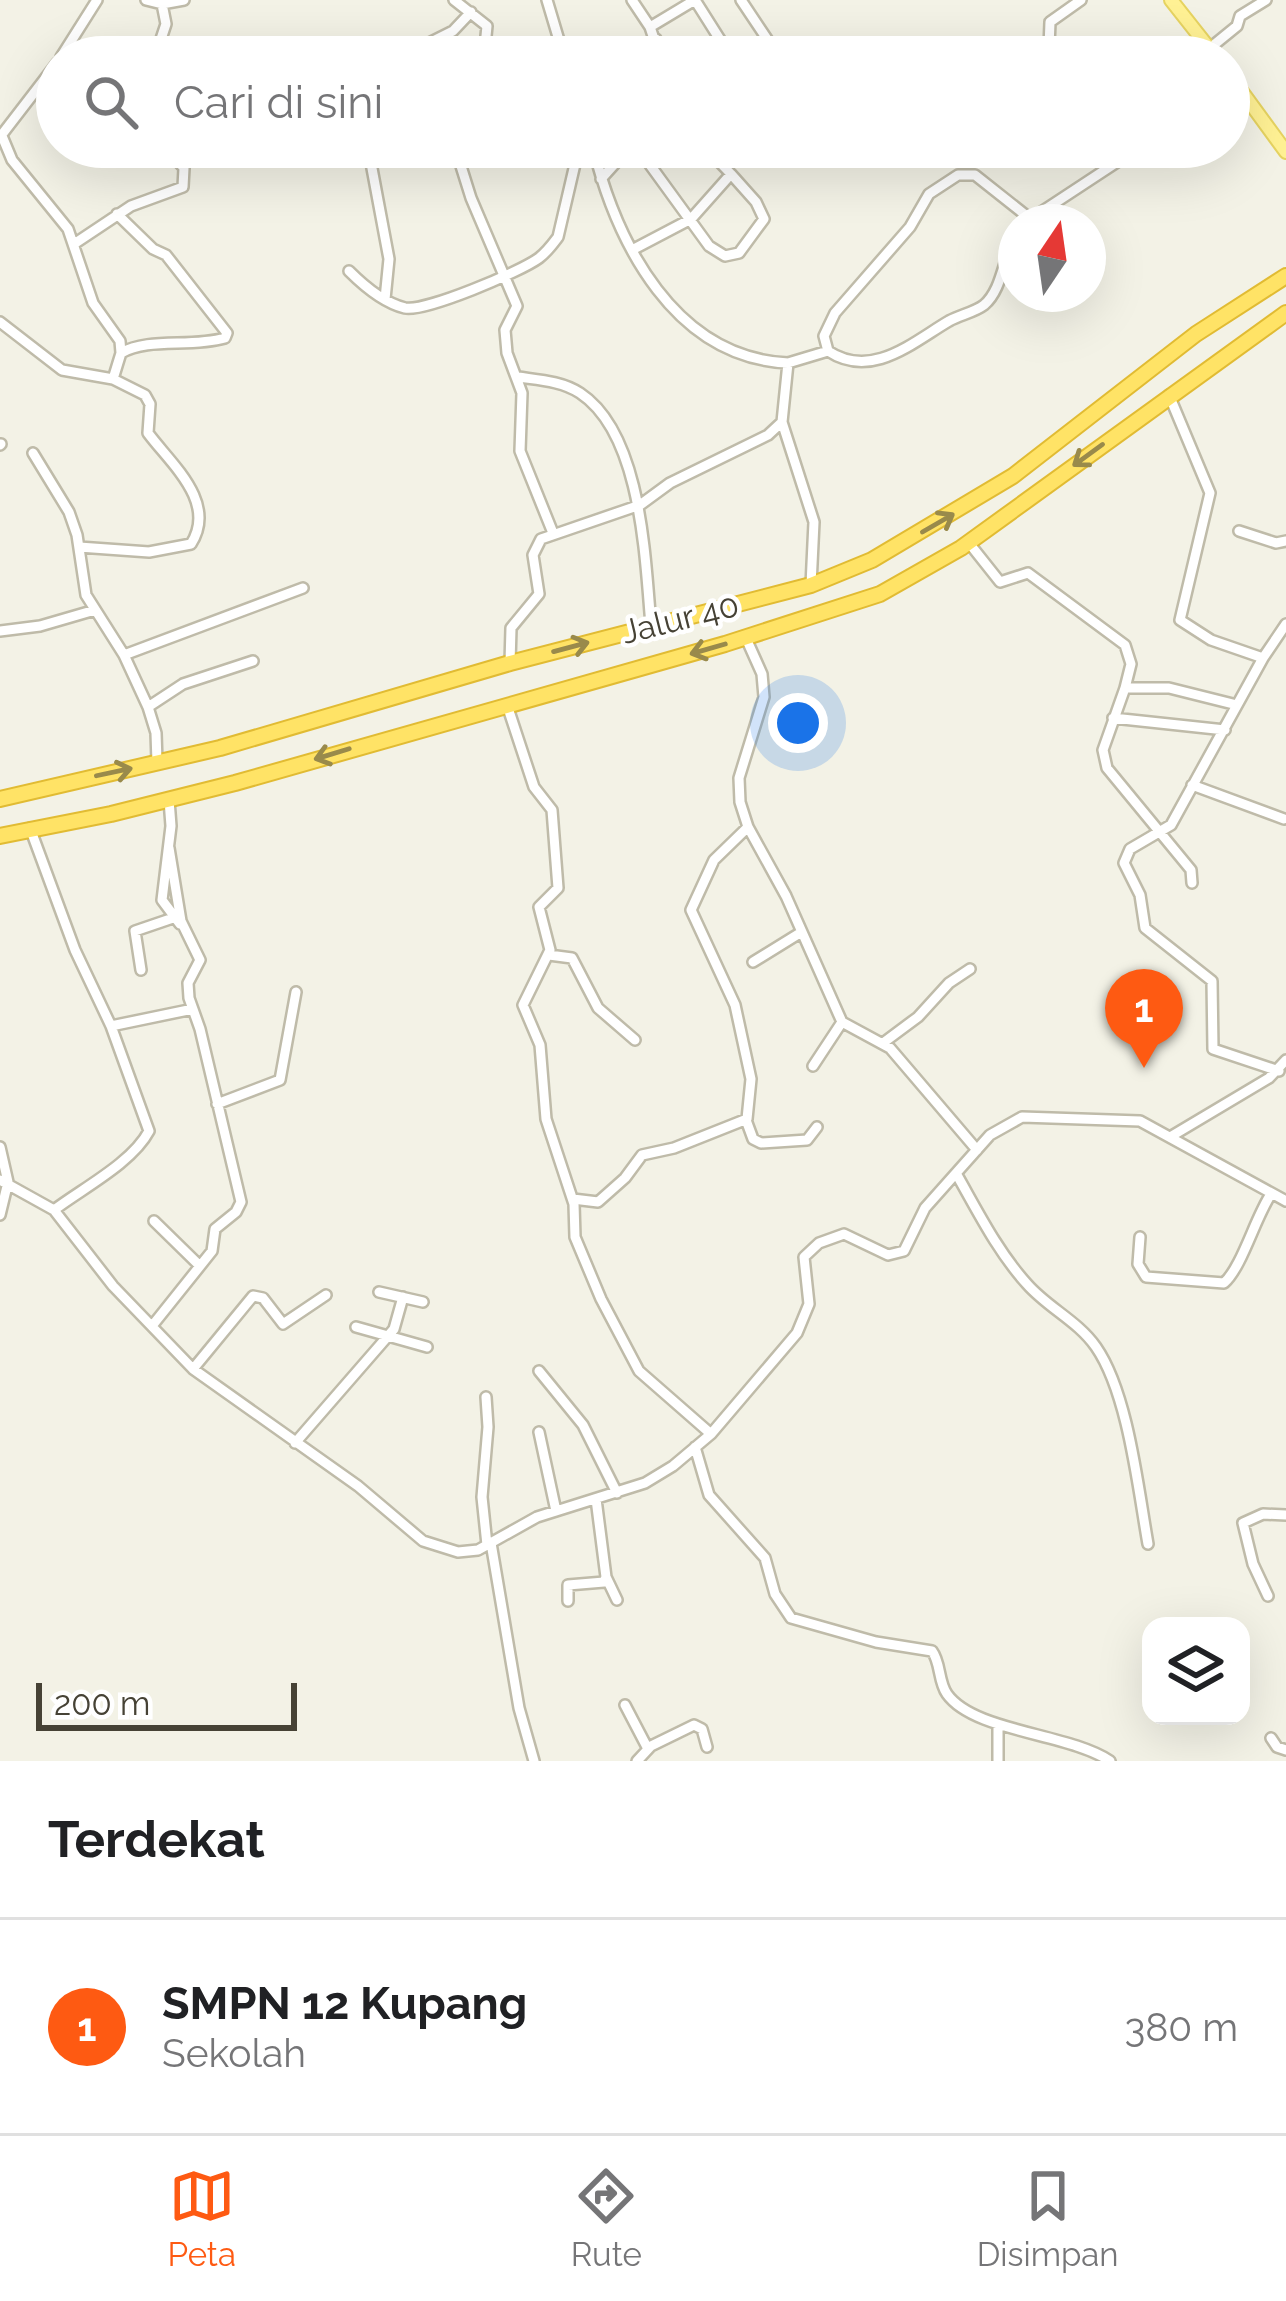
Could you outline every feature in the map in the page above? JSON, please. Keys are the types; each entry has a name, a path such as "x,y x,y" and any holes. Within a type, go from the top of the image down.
{"highway":[{"name":"Jalur 40","path":"0,799 299,727 510,663 811,585 872,560 1013,476 1196,334 1286,276"},
{"name":"Jalur 40","path":"0,836 169,800 880,594 969,542 1286,313"},
{"path":"1114,396 1133,422"}],"main road":[{"path":"1171,0 1200,36"},
{"path":"1250,101 1286,148"}],"street":[{"path":"146,0 162,4 184,0"},
{"path":"454,0 482,19 486,36"},
{"path":"547,0 558,36"},
{"path":"632,0 654,36"},
{"path":"650,27 695,0 718,36"},
{"path":"741,0 764,36"},
{"path":"1049,36 1050,22 1081,0"},
{"path":"1229,36 1240,16 1266,0"},
{"path":"75,36 94,1"},
{"path":"162,4 166,24 162,36"},
{"path":"443,36 471,12"},
{"path":"36,92 1,137 12,160 56,212 74,244 93,303 120,341 113,379"},
{"path":"74,244 117,214 184,187 183,168"},
{"path":"372,168 389,259 385,299"},
{"path":"463,168 517,306 505,330 507,353 522,393 522,462 553,533"},
{"path":"349,271 385,299 417,308 525,266 553,244 573,168"},
{"path":"598,168 632,250 683,320 740,354 788,363 828,352 859,363 887,356 981,307 998,282"},
{"path":"601,179 612,168"},
{"path":"650,168 719,254 739,253 764,220 756,202 725,168"},
{"path":"1053,204 1111,168"},
{"path":"828,352 824,336 835,313 910,227 929,194 965,172 1009,204"},
{"path":"632,250 691,219 731,174"},
{"path":"117,214 166,255 227,333 208,343 145,344 121,353"},
{"path":"0,322 62,370 113,379 149,399 148,433 188,481 196,516 196,537 190,544 149,551 79,547"},
{"path":"788,363 782,422 814,522 811,585"},
{"path":"518,377 564,384 598,408 640,505 651,625"},
{"path":"1169,395 1210,493 1180,620 1210,640 1264,658"},
{"path":"510,663 511,628 539,592 535,544 553,533 640,505 670,483 768,434 782,422"},
{"path":"33,453 69,512 79,547 82,586 124,655 148,707 156,733 157,763"},
{"path":"1238,531 1276,543 1286,541"},
{"path":"969,542 1000,582 1028,573 1125,645 1131,664 1103,759 1191,870 1192,884"},
{"path":"124,655 303,588"},
{"path":"0,631 40,626 95,610"},
{"path":"1283,1066 1216,1052 1211,1034 1212,981 1145,928 1140,895 1124,857 1136,844 1162,833 1184,805 1286,624"},
{"path":"745,636 762,674 764,698 739,778 748,826 786,896 842,1022 883,1043 977,1150"},
{"path":"148,707 183,684 253,662"},
{"path":"1125,688 1169,688 1238,705"},
{"path":"507,705 534,787 552,810 555,825 558,888 539,907 549,937 549,955 523,1006 538,1035 547,1119 572,1199 574,1233 639,1371 711,1434"},
{"path":"1113,718 1225,730"},
{"path":"1192,785 1284,819"},
{"path":"169,800 163,899 190,938"},
{"path":"748,826 714,860 691,907 735,1005 751,1078 746,1120 753,1139 760,1143 807,1140 817,1127"},
{"path":"29,827 75,950 111,1026 149,1134 54,1210"},
{"path":"152,1326 213,1250 215,1229 242,1202 193,1009 188,983 200,960 181,920 169,848"},
{"path":"141,970 135,931 176,917"},
{"path":"753,962 800,933"},
{"path":"549,955 572,958 598,1008 635,1040"},
{"path":"883,1043 970,969"},
{"path":"218,1105 280,1081 296,992"},
{"path":"111,1026 193,1009"},
{"path":"813,1066 842,1022"},
{"path":"1170,1137 1283,1066"},
{"path":"4,1181 54,1210 78,1245 193,1369 374,1498 432,1546 458,1552 489,1544 537,1517 659,1475 711,1434 801,1328 809,1304 803,1262 810,1249 844,1234 897,1255 909,1247 925,1208 990,1135 1022,1117 1140,1121 1286,1201"},
{"path":"572,1199 598,1202 648,1152 674,1148 746,1120"},
{"path":"0,1147 4,1181 0,1215"},
{"path":"957,1174 1012,1265 1036,1294 1082,1330 1102,1357 1122,1411 1148,1544"},
{"path":"1140,1237 1138,1264 1146,1277 1224,1283 1234,1273 1271,1194"},
{"path":"154,1221 200,1266"},
{"path":"380,1292 423,1302"},
{"path":"193,1369 253,1296 263,1298 283,1324 326,1295"},
{"path":"295,1443 394,1330 403,1297"},
{"path":"356,1327 427,1347"},
{"path":"539,1371 583,1425 617,1493"},
{"path":"486,1397 482,1497 519,1708 534,1761"},
{"path":"539,1432 556,1511"},
{"path":"695,1447 709,1495 765,1558 785,1612 800,1622 932,1651 947,1694 998,1725 1078,1744 1110,1761"},
{"path":"596,1499 606,1577 617,1600"},
{"path":"1268,1595 1253,1564 1243,1523 1263,1514 1286,1514"},
{"path":"568,1601 568,1585 604,1582 606,1577"},
{"path":"625,1705 648,1749"},
{"path":"637,1761 648,1749 694,1725 702,1729 707,1747"},
{"path":"998,1725 998,1761"},
{"path":"1271,1738 1286,1750"}],"place":[{"name":"SMPN 12 Kupang","path":"1144,1068"}]}
